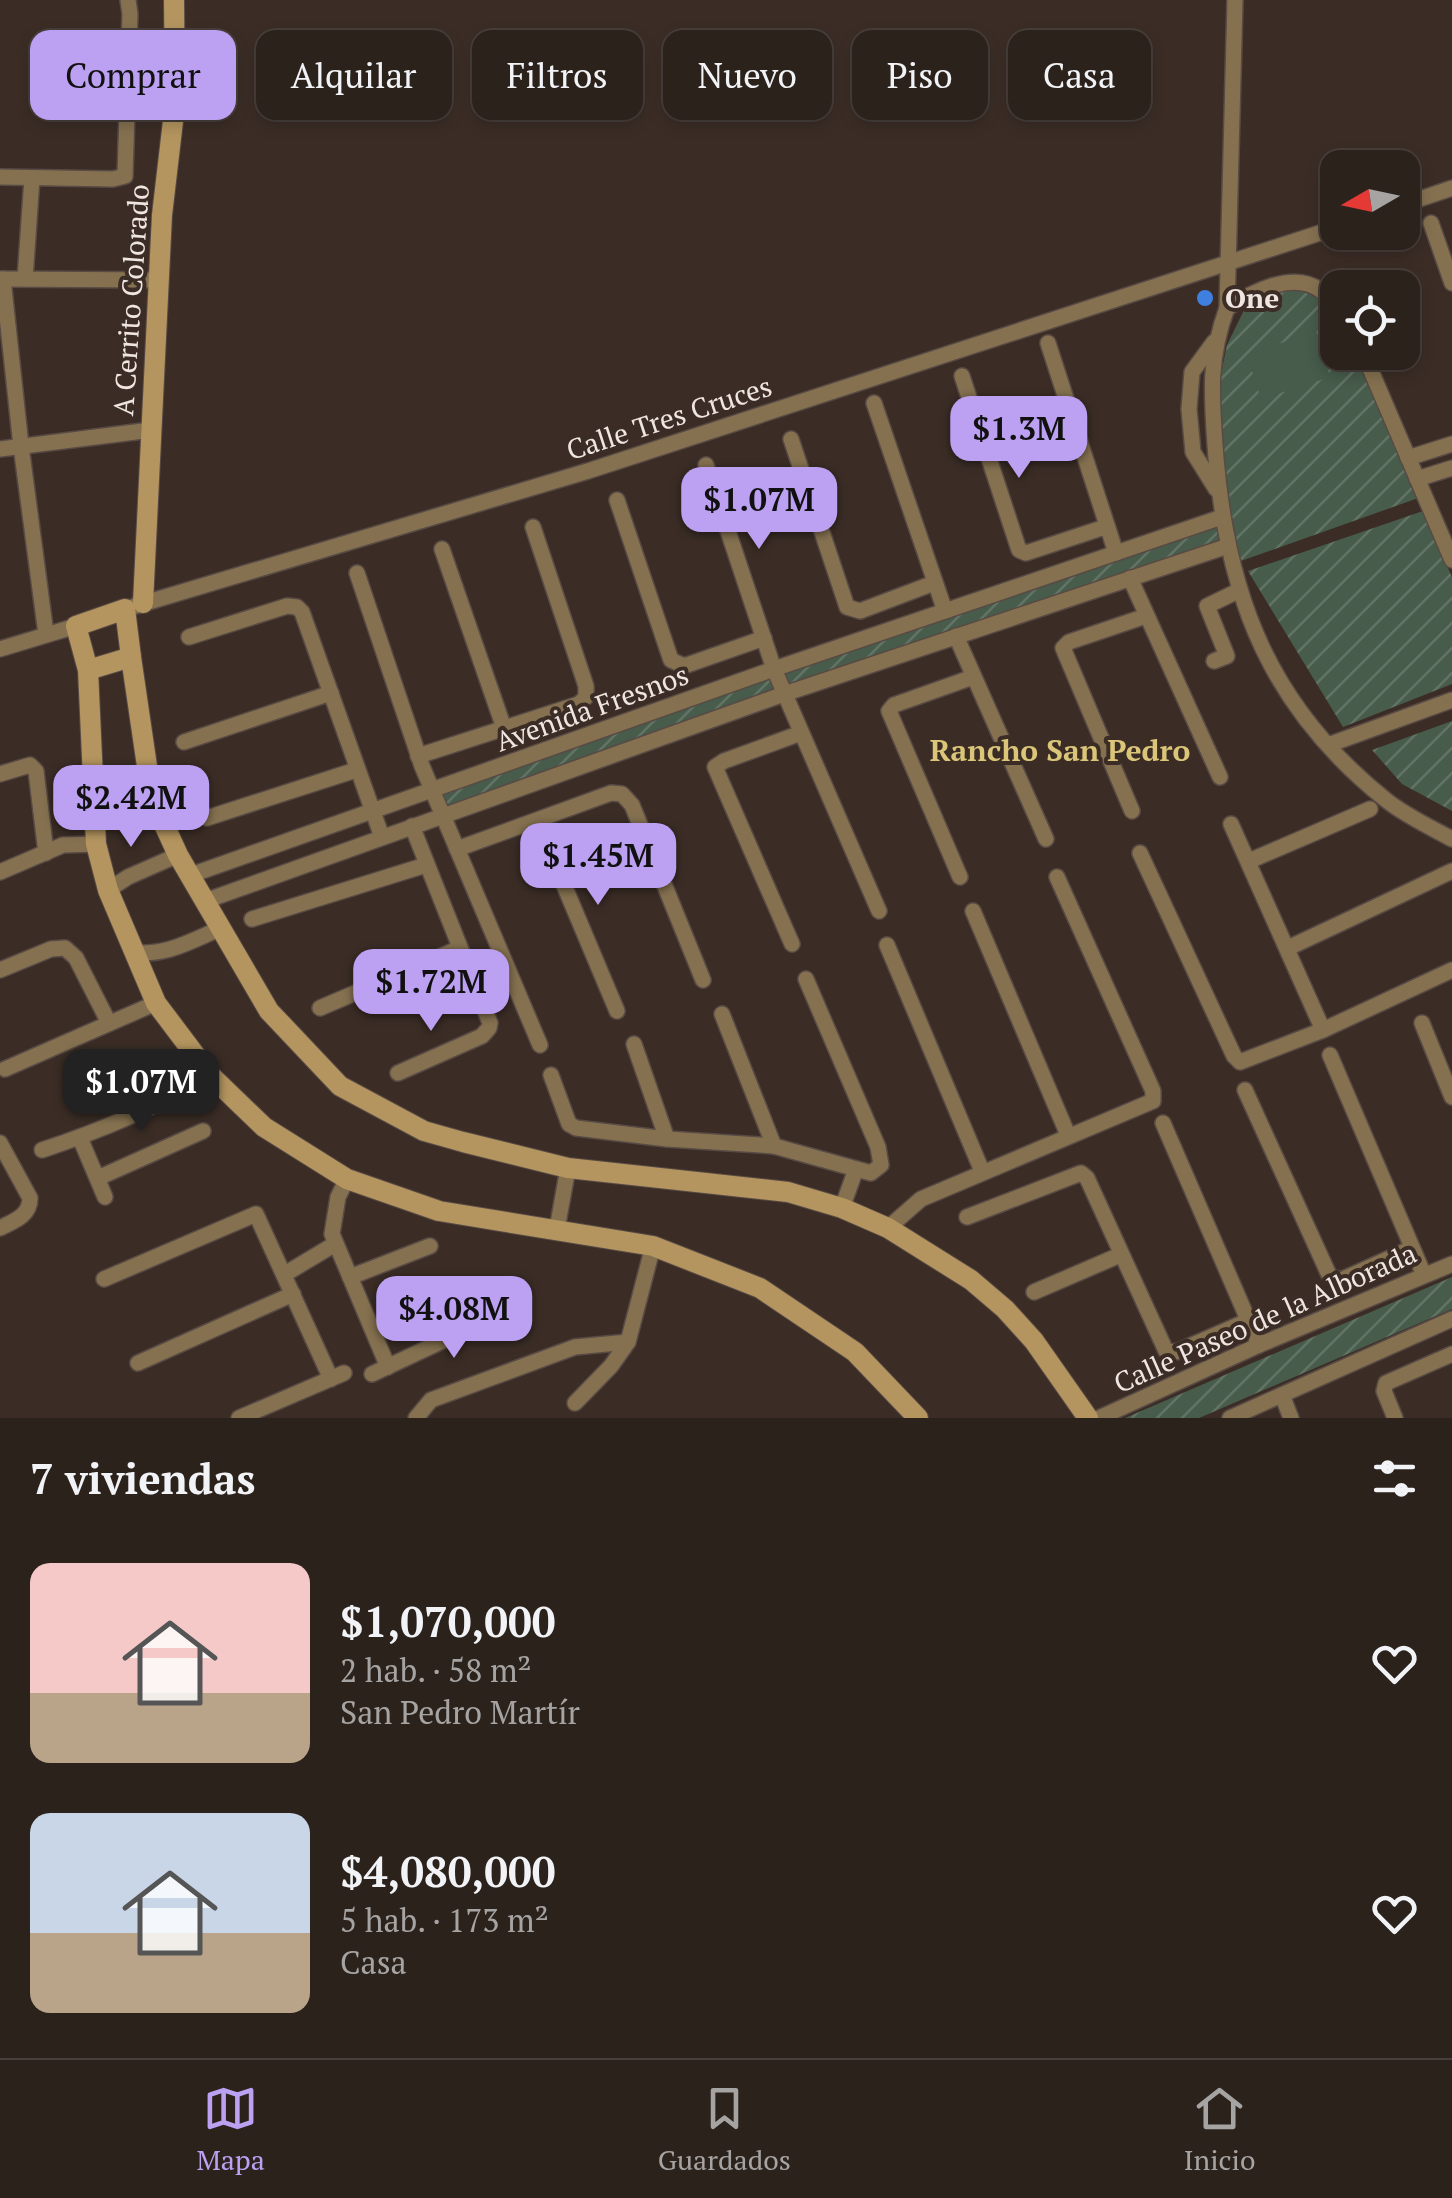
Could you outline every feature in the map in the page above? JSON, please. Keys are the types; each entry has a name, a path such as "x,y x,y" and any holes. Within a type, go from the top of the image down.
{"main road":[{"name":"A Cerrito Colorado","path":"174,0 175,104 162,215 151,430 131,657 148,773 162,820 178,855 269,1011 340,1086 424,1131 568,1168 788,1192 842,1208 888,1228 971,1280 1005,1309 1034,1340 1088,1418"},
{"path":"134,606 76,626 88,670 96,844 108,890 156,1003 211,1076 264,1127 347,1180 440,1211 653,1246 760,1288 855,1352 914,1416"},
{"path":"88,670 131,657"}],"street":[{"path":"0,176 118,179 127,172 128,0"},
{"path":"1219,494 1193,452 1188,409 1192,372 1214,342 1227,308 1235,0"},
{"path":"26,280 32,178"},
{"path":"1420,199 1452,188"},
{"path":"1431,223 1452,284"},
{"name":"Calle Tres Cruces","path":"134,606 588,471 1320,234"},
{"path":"46,634 2,279 159,280"},
{"path":"1227,308 1256,290 1287,283 1320,290"},
{"path":"1214,342 1212,400 1222,517 1240,590 1258,641 1288,697 1328,746 1387,801 1452,838"},
{"path":"1048,343 1116,553"},
{"path":"1370,370 1417,479 1447,533 1452,560"},
{"path":"962,376 1018,550 1030,552 1106,527"},
{"path":"874,402 945,611"},
{"path":"0,448 151,430"},
{"path":"791,439 846,607 860,611 934,583"},
{"path":"1408,458 1452,444"},
{"path":"706,465 774,669 879,911"},
{"path":"1417,479 1452,468"},
{"path":"617,500 671,660 684,666 764,638"},
{"name":"Avenida Fresnos","path":"191,875 774,669 1222,517"},
{"path":"418,756 580,704 587,692 533,527"},
{"name":"Avenida Fresnos","path":"205,902 784,694 1228,546"},
{"path":"442,549 504,728"},
{"path":"357,573 418,756 540,1045"},
{"path":"1130,578 1220,777"},
{"path":"1011,589 1021,614"},
{"path":"1227,656 1207,606 1240,590"},
{"path":"189,636 286,606 297,607 305,616 382,837"},
{"path":"1132,810 1062,648 1068,642 1146,616"},
{"path":"0,649 76,626"},
{"path":"956,636 1046,839"},
{"path":"960,878 889,711 894,705 974,677"},
{"path":"184,742 331,693"},
{"path":"1328,746 1452,700"},
{"path":"792,944 716,766 801,734"},
{"path":"0,774 24,765 36,771 46,852"},
{"path":"207,818 356,770"},
{"path":"457,850 610,793 622,794 628,798 703,980"},
{"path":"1249,862 1370,810"},
{"path":"537,821 617,1012"},
{"path":"1232,824 1323,1030"},
{"path":"398,1073 482,1036 490,1028 412,826"},
{"path":"0,872 62,845 96,844"},
{"path":"1140,852 1237,1061 1247,1062 1323,1030 1452,970"},
{"path":"108,890 178,855"},
{"path":"252,919 426,865"},
{"path":"1288,948 1452,871"},
{"path":"888,1228 921,1199 1150,1104 1154,1096 1057,877"},
{"path":"973,911 1068,1135"},
{"path":"133,952 164,952 219,928"},
{"path":"887,945 982,1171"},
{"path":"0,970 51,949 66,948 76,958 109,1024"},
{"path":"320,1008 460,948"},
{"path":"550,1076 572,1126 667,1139 774,1146 872,1173 881,1165 878,1146 806,979"},
{"path":"4,1069 156,1003"},
{"path":"722,1014 774,1146"},
{"path":"1422,1023 1452,1097"},
{"path":"634,1044 667,1139"},
{"path":"1330,1056 1424,1275"},
{"path":"42,1150 80,1138 180,1094 211,1076"},
{"path":"1245,1090 1326,1271 1336,1280 1412,1248"},
{"path":"1163,1123 1259,1346"},
{"path":"98,1178 202,1131"},
{"path":"80,1138 105,1197"},
{"path":"0,1143 28,1190 30,1207 0,1228"},
{"path":"558,1229 568,1168"},
{"path":"842,1208 856,1168"},
{"path":"967,1217 1081,1172 1169,1354 1246,1321"},
{"path":"347,1180 332,1222 335,1244 388,1367"},
{"path":"104,1279 256,1214 337,1376 239,1418"},
{"path":"285,1274 335,1244"},
{"path":"350,1277 430,1246"},
{"path":"575,1403 628,1342 653,1246"},
{"path":"1034,1292 1120,1255"},
{"name":"Calle Paseo de la Alborada","path":"1099,1418 1452,1264"},
{"path":"138,1363 293,1294"},
{"path":"372,1374 517,1306"},
{"path":"1230,1418 1448,1321 1452,1340"},
{"path":"416,1418 430,1400 576,1347 628,1342"},
{"path":"1395,1418 1385,1396 1386,1383 1452,1354"},
{"path":"1282,1395 1292,1418"}],"green space":[{"path":"1297,290 1320,297 1320,370 1366,370 1424,496 1238,562 1231,540 1215,402 1227,345 1244,310 1272,291"},
{"path":"1316,331 1320,370 1328,370 1330,377 1261,399 1247,355"},
{"path":"1423,511 1452,577 1452,684 1343,727 1248,571"},
{"path":"1222,517 1228,546 442,816 432,792"},
{"path":"1452,721 1452,811 1402,784 1372,750"},
{"path":"1452,1277 1452,1309 1199,1418 1125,1418"}],"place":[{"name":"One","path":"1205,298"}],"district":[{"name":"Rancho San Pedro","path":"1060,751"}]}
